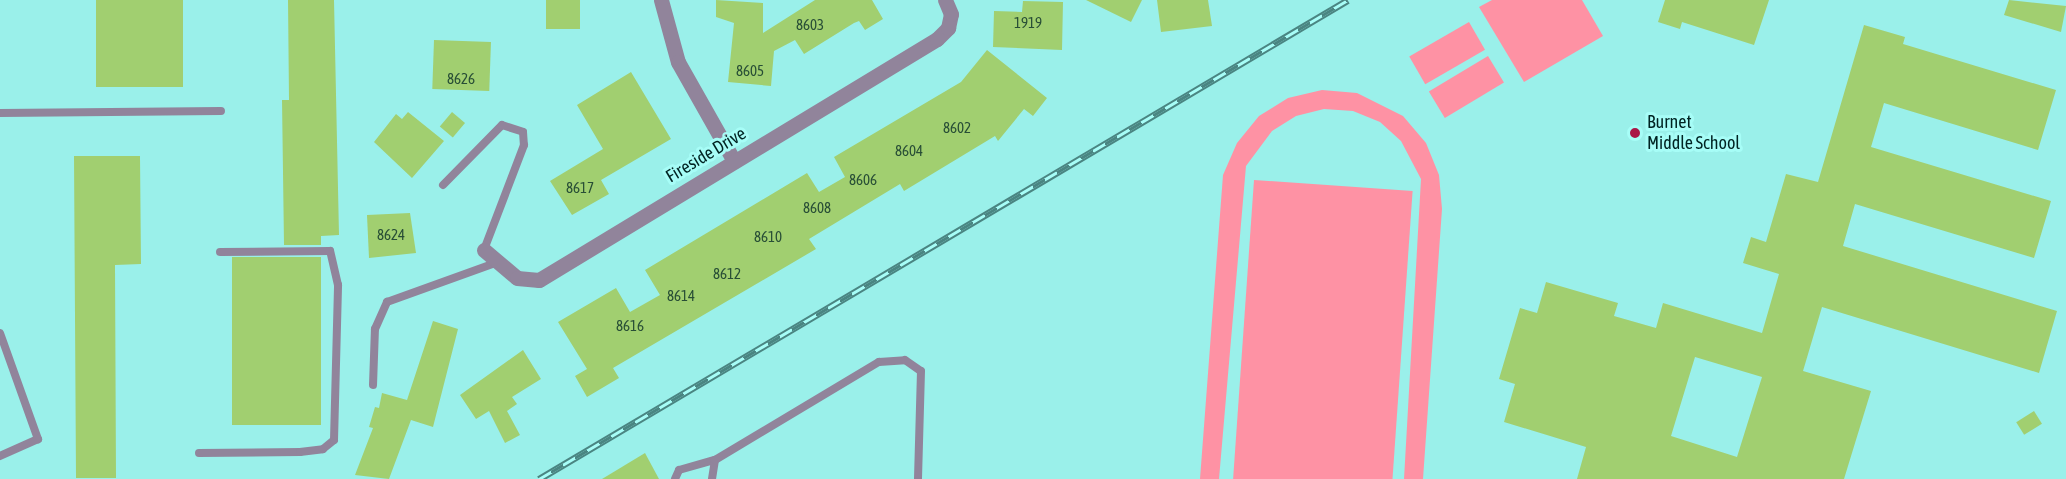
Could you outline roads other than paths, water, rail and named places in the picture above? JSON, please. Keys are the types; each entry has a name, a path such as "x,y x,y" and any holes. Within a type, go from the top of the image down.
{"street":[{"path":"661,0 678,62 734,161"},
{"name":"Fireside Drive","path":"484,250 517,278 539,280 948,28 951,14 945,0"}],"lane":[{"path":"0,113 221,111"},
{"path":"443,184 502,125 522,132 524,145 484,250"},
{"path":"199,453 300,452 323,449 334,440 338,285 330,251 220,252"},
{"path":"373,385 375,329 387,302 498,262"},
{"path":"0,333 38,439 0,456"},
{"path":"675,479 679,470 715,460 879,362 904,360 921,371 918,479"},
{"path":"712,479 715,460"}],"railway":[{"path":"539,479 1348,0"}],"place":[{"name":"Burnet Middle School","path":"1635,133"}]}
